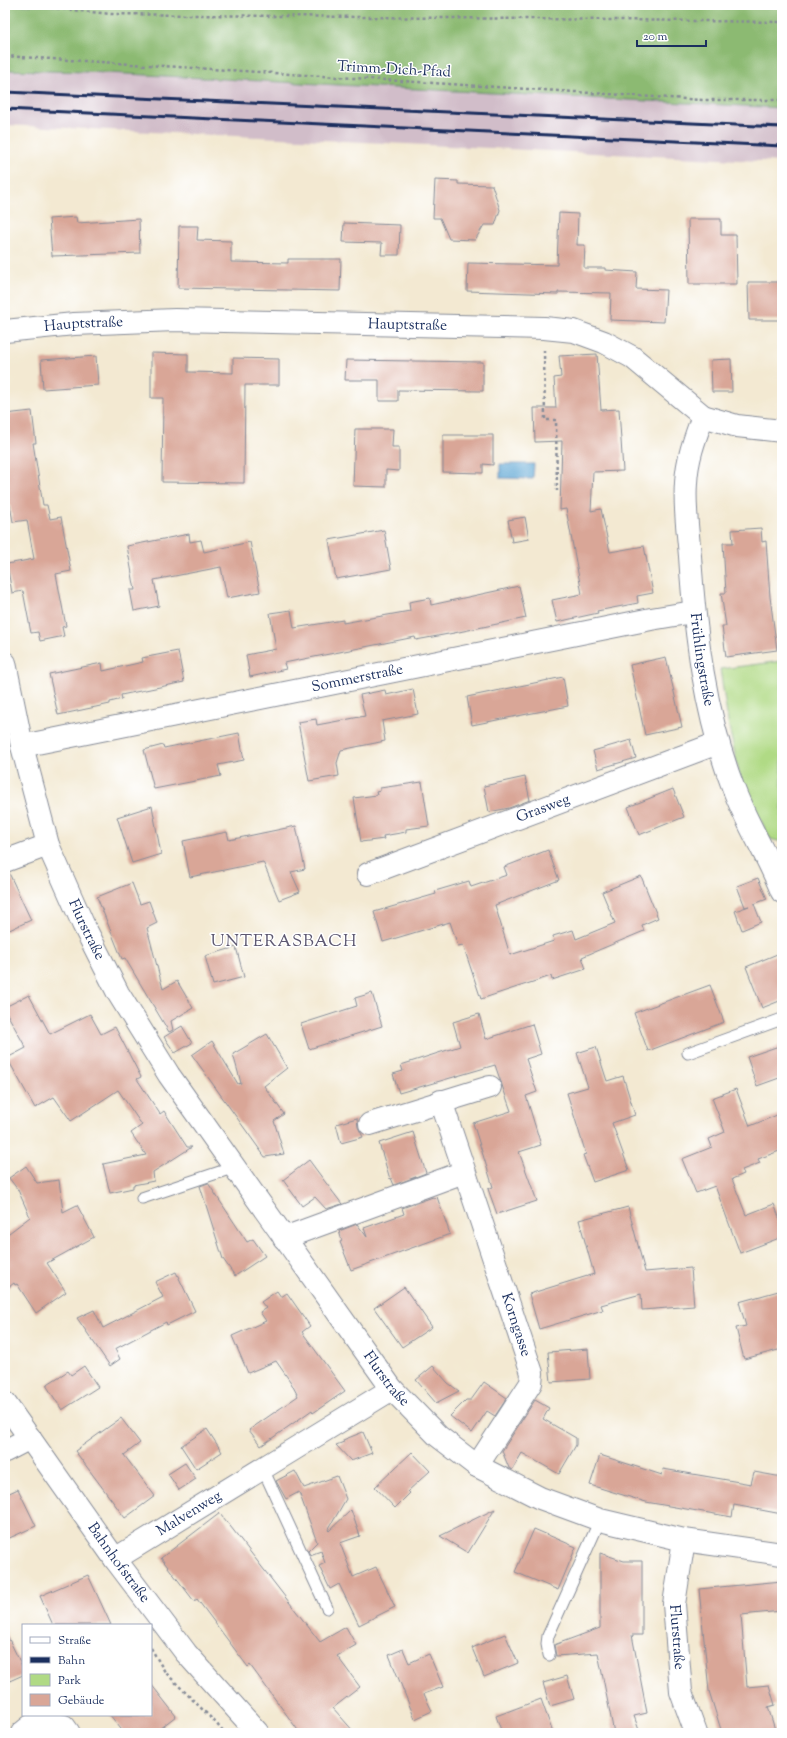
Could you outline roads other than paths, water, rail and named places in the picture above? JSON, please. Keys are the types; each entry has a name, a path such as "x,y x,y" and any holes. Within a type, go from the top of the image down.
{"street":[{"name":"Hauptstraße","path":"5,332 74,324 175,320 544,328 574,332 604,342 632,357 703,416 737,426 782,431"},
{"name":"Frühlingstraße","path":"703,416 692,445 686,483 693,612 707,694 718,743 733,788 748,821 778,868 782,892"},
{"name":"Sommerstraße","path":"22,746 651,619 693,612"},
{"name":"Flurstraße","path":"5,663 22,746 48,845 83,924 118,992 169,1075 392,1389 438,1436 477,1466 540,1498 600,1520 684,1540 782,1554"},
{"name":"Grasweg","path":"368,874 718,743"},
{"path":"5,861 48,845"},
{"path":"370,1124 490,1087"},
{"name":"Korngasse","path":"441,1102 532,1373 531,1383 477,1466"},
{"path":"284,1238 464,1172"},
{"name":"Malvenweg","path":"115,1558 392,1389"},
{"name":"Bahnhofstraße","path":"5,1403 115,1558 186,1653 258,1733"},
{"path":"5,1451 30,1438"},
{"name":"Flurstraße","path":"684,1540 674,1604 681,1692 696,1733"},
{"path":"22,1733 38,1720 64,1726 69,1733"}],"lane":[{"path":"688,1053 782,1019"},
{"path":"142,1198 235,1166"},
{"path":"263,1469 326,1608"},
{"path":"549,1655 547,1644 548,1636 600,1520"}],"water":[{"path":"500,464 534,464 533,479 500,478"}],"railway":[{"path":"5,92 782,127"},
{"path":"5,109 782,146"}],"district":[{"name":"UNTERASBACH","path":"284,942"}]}
